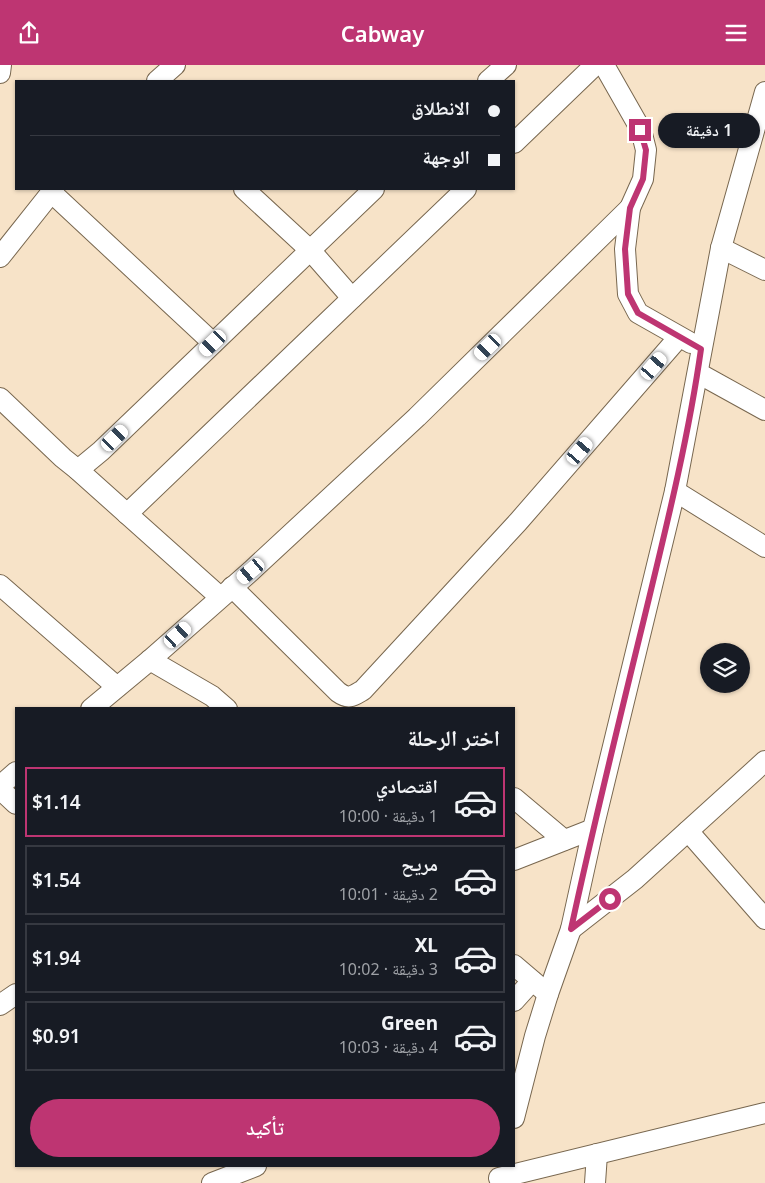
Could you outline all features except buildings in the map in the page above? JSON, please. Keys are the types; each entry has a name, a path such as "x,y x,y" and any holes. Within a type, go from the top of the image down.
{"street":[{"path":"0,73 1,65"},
{"path":"158,80 175,65"},
{"path":"489,80 506,65"},
{"path":"515,142 595,65"},
{"path":"604,65 640,130 646,150 643,179 630,208 625,249 628,294 638,313 701,349"},
{"path":"515,1114 534,1036 540,987 571,929 593,829 675,491 721,248 765,92"},
{"path":"245,190 310,250 352,298"},
{"path":"78,471 373,190"},
{"path":"127,514 465,190"},
{"path":"0,257 52,191 213,343"},
{"path":"93,707 251,571 416,417 630,208"},
{"path":"721,248 765,269"},
{"path":"0,398 63,458 127,514 226,592 338,692 344,697 348,697 355,695 363,689 518,522 679,337"},
{"path":"698,373 765,410"},
{"path":"675,491 765,547"},
{"path":"0,585 117,687"},
{"path":"150,660 212,696 225,707"},
{"path":"571,929 635,879 765,761"},
{"path":"6,777 15,801"},
{"path":"515,799 564,841"},
{"path":"515,860 593,829"},
{"path":"688,831 765,919"},
{"path":"515,966 540,987"},
{"path":"515,1000 540,987"},
{"path":"0,1005 15,995"},
{"path":"499,1176 765,1113"},
{"path":"596,1183 597,1154"},
{"path":"212,1183 253,1167"}],"route":[{"path":"610,899 571,929 593,829 675,491 701,349 638,313 628,294 625,249 630,208 643,179 646,150 640,130"}]}
